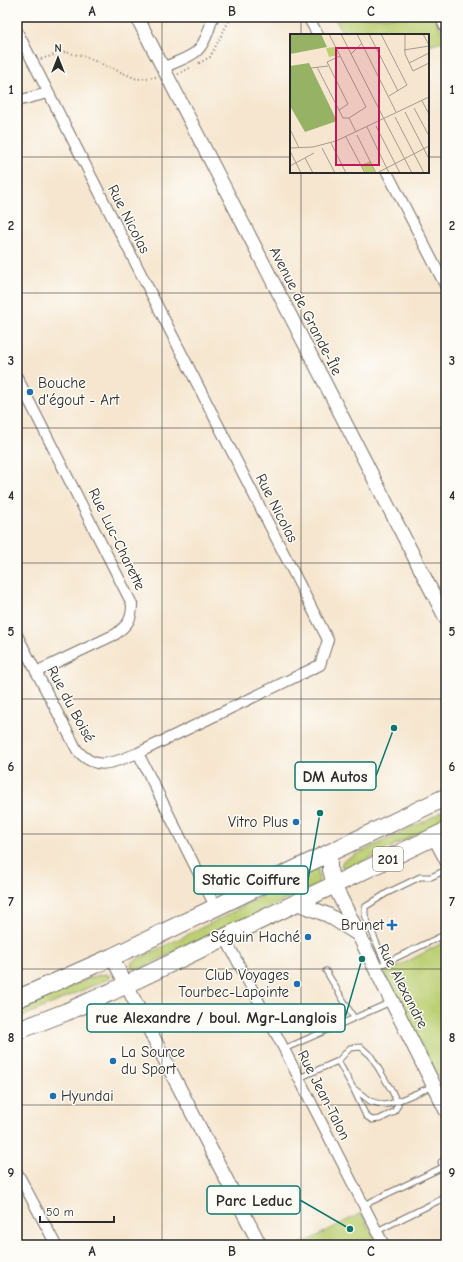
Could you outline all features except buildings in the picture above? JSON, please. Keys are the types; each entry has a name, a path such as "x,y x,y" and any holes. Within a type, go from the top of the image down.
{"highway":[{"name":"201","path":"17,998 112,957 330,854 446,797"},
{"name":"201","path":"17,1031 66,1012 126,985 440,835"}],"main road":[{"name":"Rue Alexandre","path":"330,854 330,870 334,885 358,934 380,965 392,1002 446,1110"},
{"path":"297,903 328,915 358,934"}],"street":[{"name":"Avenue de Grande-Île","path":"136,17 446,619"},
{"path":"165,72 196,51 203,43 208,35 213,17"},
{"path":"308,17 317,34"},
{"path":"440,17 446,29"},
{"name":"Rue Nicolas","path":"17,31 328,640 320,665 138,753"},
{"path":"17,101 48,93"},
{"path":"389,173 446,287"},
{"name":"Rue Luc-Charette","path":"17,376 132,604 132,616 125,626 116,634 36,672"},
{"name":"Rue du Boisé","path":"17,635 77,750 84,759 96,764 110,764 138,753"},
{"path":"138,753 216,908"},
{"path":"440,835 446,863"},
{"name":"Rue Jean-Talon","path":"225,938 284,1048 384,1245"},
{"path":"112,957 260,1245"},
{"path":"17,1172 56,1245"}],"lane":[{"path":"446,870 431,877 420,877 387,893 365,907 365,915 380,965 446,934"},
{"path":"326,971 354,1018"},
{"path":"284,1048 392,1002"},
{"path":"316,1010 325,1031"},
{"path":"299,1078 338,1061 350,1048 361,1047 371,1056 392,1091 398,1105 394,1112 380,1119 372,1120 366,1116 338,1061"},
{"path":"352,1088 370,1101 384,1105 397,1102 434,1085"},
{"path":"446,1159 441,1162 446,1173"},
{"path":"364,1205 443,1167"},
{"path":"377,1231 446,1198"}],"path":[{"path":"32,62 64,52 83,56 137,79 165,72"}],"green space":[{"path":"334,17 435,17 446,40 429,45 429,34 343,34"},
{"path":"446,809 446,819 362,862 343,868 341,865 343,861 425,821"},
{"path":"317,868 319,884 143,967 135,969 131,967 132,962"},
{"path":"446,941 446,1091 384,974"},
{"path":"105,974 110,976 108,979 17,1019 17,1008 96,976"},
{"path":"361,1213 378,1245 300,1245"}],"place":[{"name":"Bouche d'égout - Art","path":"30,392"},
{"name":"DM Autos","path":"394,728"},
{"name":"Static Coiffure","path":"320,813"},
{"name":"Vitro Plus","path":"296,822"},
{"name":"Brunet","path":"392,925"},
{"name":"Séguin Haché","path":"308,937"},
{"name":"rue Alexandre / boul. Mgr-Langlois","path":"362,959"},
{"name":"Club Voyages Tourbec-Lapointe","path":"297,984"},
{"name":"La Source du Sport","path":"113,1061"},
{"name":"Hyundai","path":"53,1096"},
{"name":"Parc Leduc","path":"350,1229"}]}
